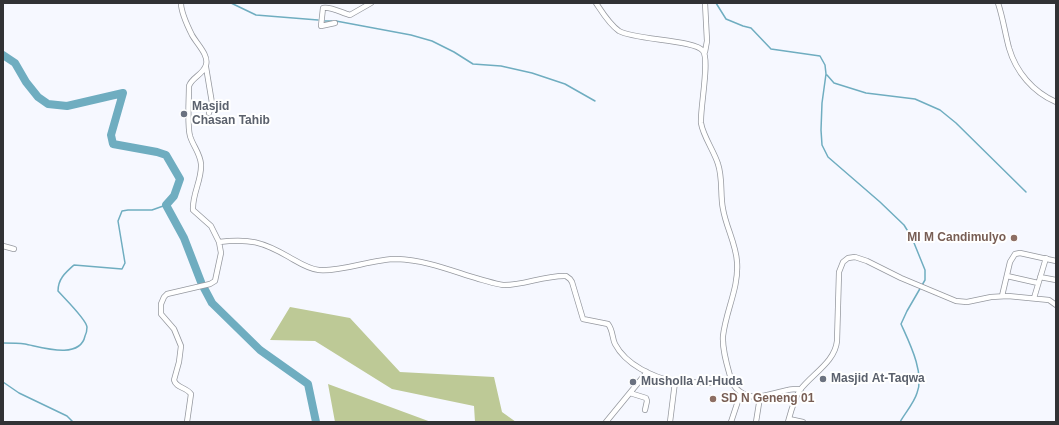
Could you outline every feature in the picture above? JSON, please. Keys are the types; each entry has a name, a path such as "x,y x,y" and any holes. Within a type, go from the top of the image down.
{"street":[{"path":"336,23 321,26 323,8 330,8 339,12 350,14 371,3"},
{"path":"596,3 609,22 620,31 643,37 692,45 701,48 705,52"},
{"path":"705,3 707,44 705,52 706,65 701,123 719,165 722,208 735,250 737,262 736,288 724,335 724,352 732,383 737,390 741,392 760,397 788,390 801,389"},
{"path":"998,3 1004,19 1009,48 1013,60 1031,86 1056,102"},
{"path":"181,5 192,35 206,58 212,103 209,113"},
{"path":"187,422 191,394 188,390 178,386 174,380 181,354 180,341 172,326 162,316 160,307 167,294 210,284 216,281 221,252 219,242 209,223 193,210 201,165 198,152 190,133 189,86 192,81 201,75 206,66"},
{"path":"219,242 247,240 258,242 309,268 320,270 342,268 372,261 397,259 416,260 436,264 458,273 502,285 536,279 566,276 572,282 584,319 608,324 611,327 612,336 617,348 630,362 654,376 675,382 732,383"},
{"path":"3,246 14,249"},
{"path":"1002,296 1010,262 1012,256 1016,253 1056,261"},
{"path":"803,422 789,420 795,399 801,389 829,360 836,349 838,334 839,272 843,262 848,258 858,258 948,299 962,302 1002,296 1051,300 1056,304"},
{"path":"1034,298 1046,258"},
{"path":"1007,276 1039,280 1056,280"},
{"path":"606,422 647,372"},
{"path":"670,422 675,382"},
{"path":"732,422 741,392"},
{"path":"630,393 646,398 645,410"},
{"path":"756,422 760,397"}],"green space":[{"path":"290,307 350,318 400,372 494,377 502,412 516,422 475,422 474,406 392,389 315,341 270,340"},
{"path":"328,384 431,422 335,422"}],"waterway":[{"path":"231,3 256,15 318,20"},
{"path":"716,3 726,19 751,28 771,49 820,56 825,65 826,74 822,103 822,145 828,157 904,225 912,238 925,270 925,280 901,324 918,367 919,385 914,400 900,422"},
{"path":"325,21 332,21"},
{"path":"336,21 411,35 432,41 473,64 501,66 532,73 565,84 595,101"},
{"path":"3,55 15,63 26,82 38,97 48,104 67,106 123,93 111,135 113,144 166,155 180,179 174,196 166,205 184,238 201,282"},
{"path":"827,75 834,83 866,93 915,99 940,110 956,123 1026,192"},
{"path":"3,343 17,343 59,350 76,348 82,343 86,334 86,323 58,291 59,283 74,265 122,269 125,263 118,221 122,211 152,210 166,205"},
{"path":"204,288 212,303 260,350 308,384 316,422"},
{"path":"3,382 19,393 67,416 73,422"}],"place":[{"name":"Masjid Chasan Tahib","path":"184,114"},
{"name":"MI M Candimulyo","path":"1014,238"},
{"name":"Masjid At-Taqwa","path":"823,379"},
{"name":"Musholla Al-Huda","path":"633,382"},
{"name":"SD N Geneng 01","path":"713,399"}]}
